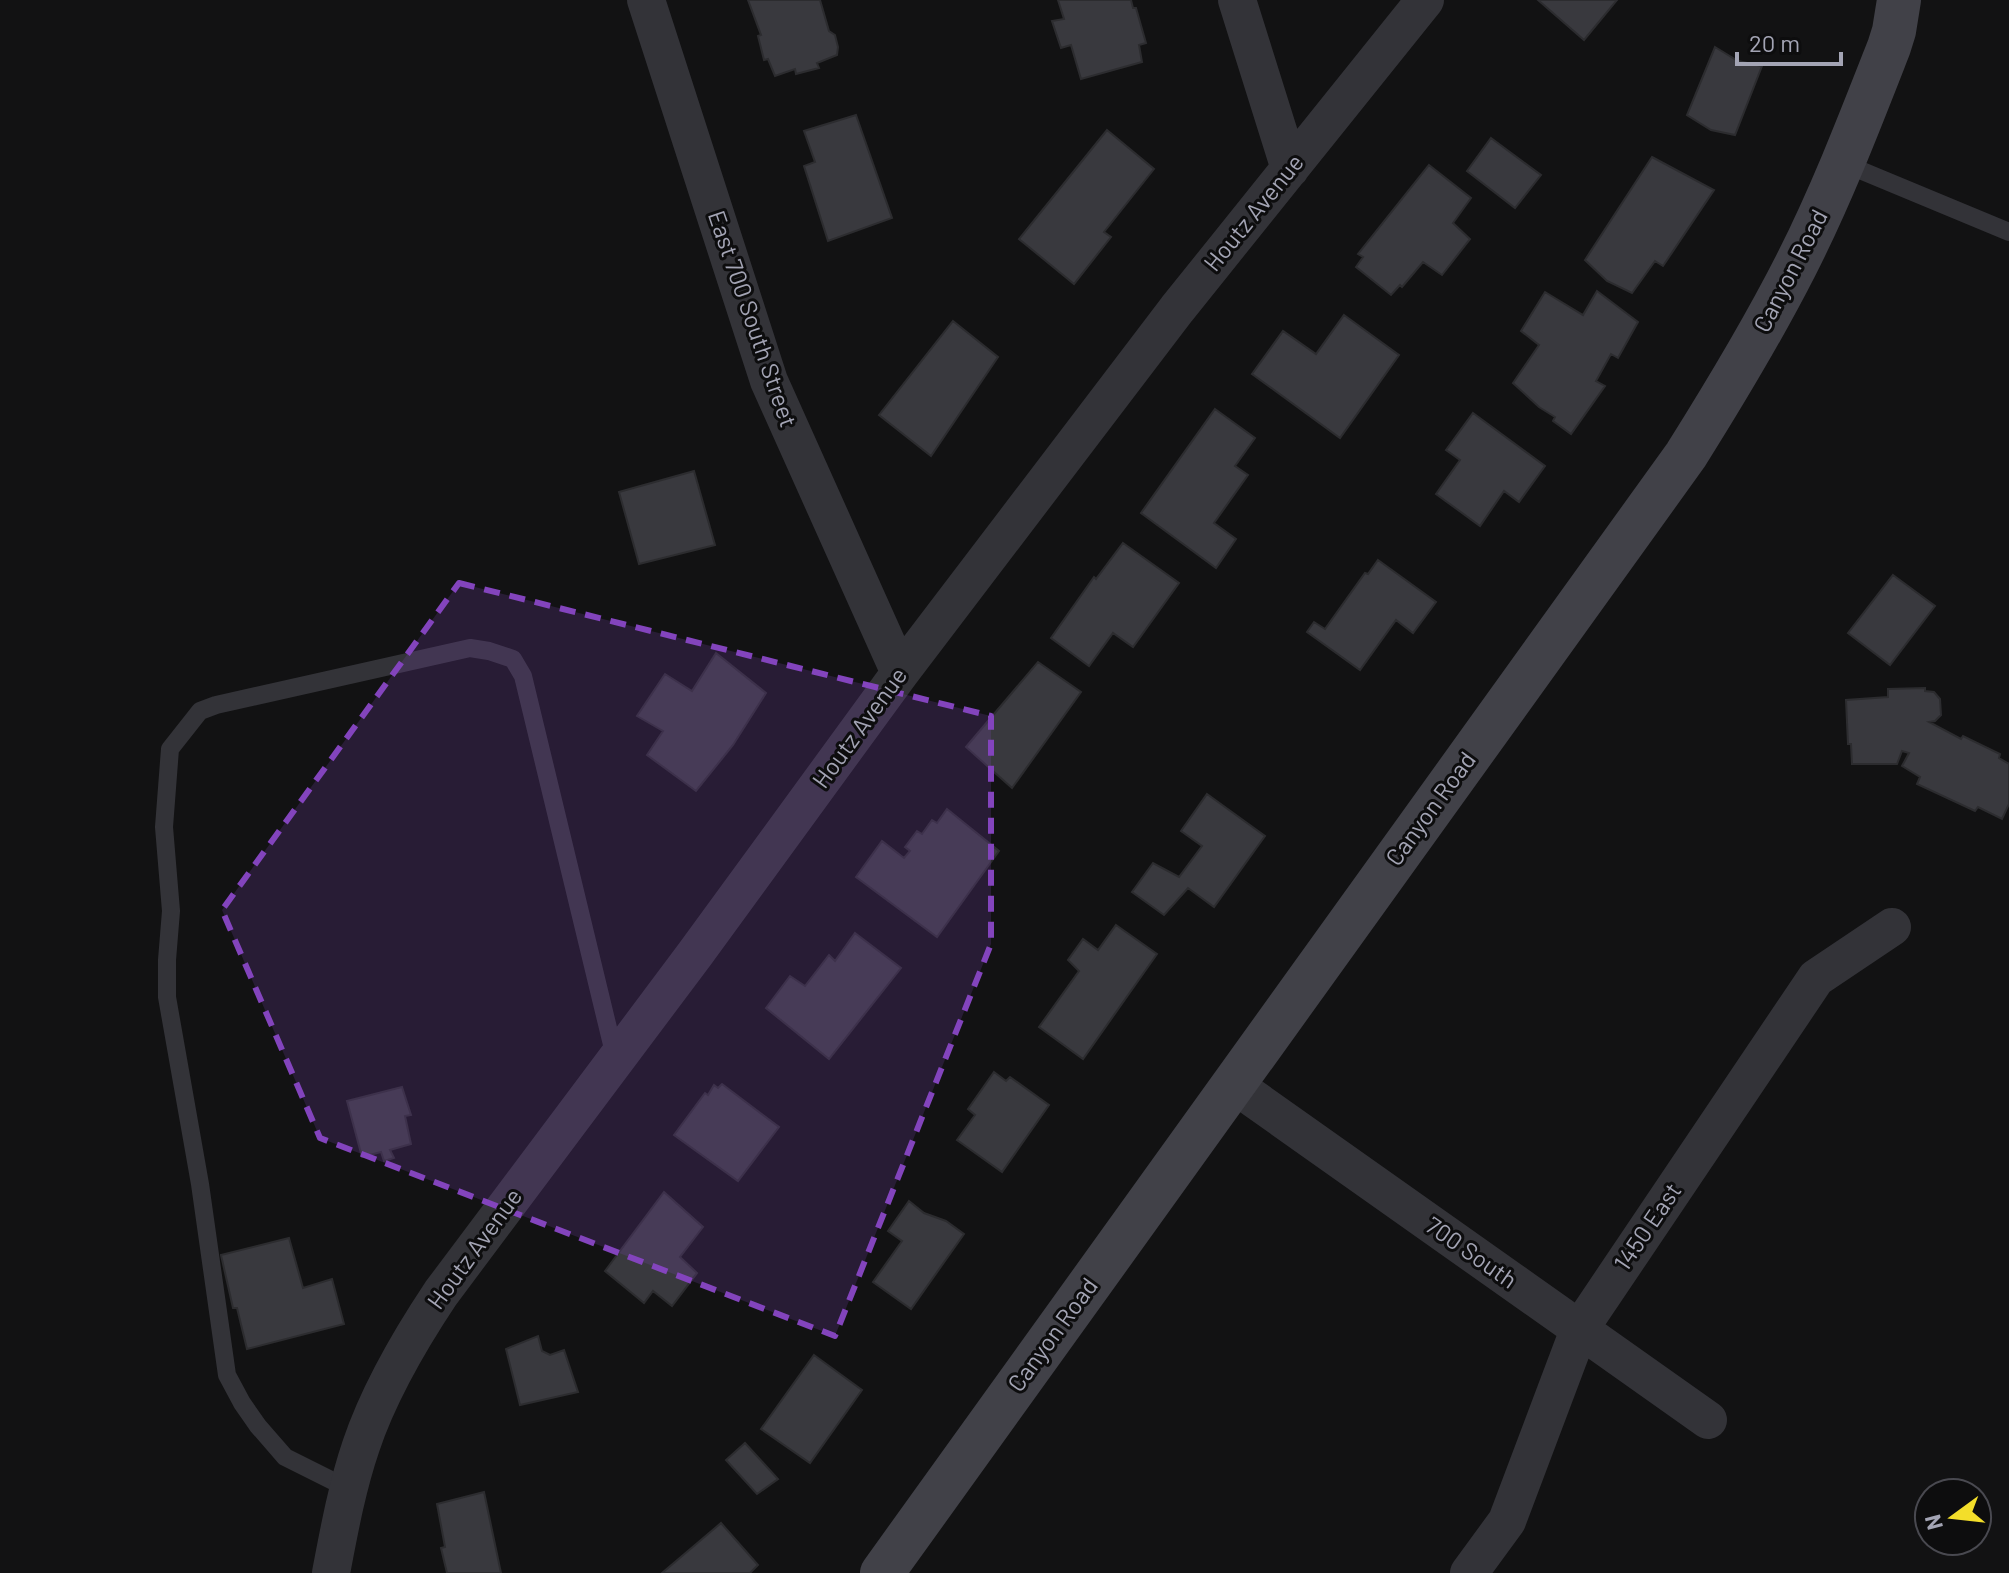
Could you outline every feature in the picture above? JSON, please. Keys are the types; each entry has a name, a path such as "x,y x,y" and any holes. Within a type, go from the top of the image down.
{"main road":[{"name":"Canyon Road","path":"882,1573 1686,455 1739,370 1796,266 1843,163 1889,47 1899,0"}],"street":[{"name":"East 700 South Street","path":"646,0 769,381 900,673"},
{"path":"1237,0 1290,169"},
{"name":"Houtz Avenue","path":"331,1573 361,1446 396,1367 441,1293 900,673 1177,309 1425,0"},
{"name":"1450 East","path":"1469,1573 1507,1521 1579,1330 1816,978 1892,927"},
{"name":"700 South","path":"1233,1084 1708,1420"}],"lane":[{"path":"1843,163 2009,232"},
{"path":"349,1489 285,1457 250,1415 227,1375 200,1184 167,997 171,911 164,827 170,749 200,711 216,705 470,648 513,659 523,676 615,1060"}],"highlighted area":[{"path":"459,583 991,716 991,944 835,1336 320,1138 222,910"}],"building":[{"path":"748,0 820,0 829,31 835,35 837,55 817,63 819,68 796,74 795,69 775,76 768,59 764,60 758,36 761,35"},
{"path":"1058,0 1131,0 1146,43 1139,45 1142,62 1081,79 1071,45 1061,48 1052,21 1064,19"},
{"path":"1538,0 1617,0 1584,40"},
{"path":"1715,47 1738,61 1762,66 1735,135 1711,130 1687,115"},
{"path":"856,115 892,218 828,241 804,166 815,162 804,131"},
{"path":"1107,130 1154,169 1104,232 1111,237 1074,284 1019,239"},
{"path":"1491,138 1541,175 1515,208 1467,171"},
{"path":"1652,157 1714,190 1663,266 1655,261 1632,293 1607,281 1585,260"},
{"path":"1429,165 1471,198 1453,223 1470,239 1442,275 1423,262 1391,295 1356,267 1363,257 1358,254"},
{"path":"1597,291 1638,322 1618,358 1611,354 1596,381 1605,386 1571,434 1513,383 1539,345 1521,331 1545,292 1583,315"},
{"path":"1344,315 1399,355 1340,438 1252,374 1283,331 1316,354"},
{"path":"953,321 998,357 931,456 879,415"},
{"path":"1215,409 1255,438 1235,466 1248,475 1214,523 1236,539 1216,568 1141,513"},
{"path":"1473,413 1545,466 1519,502 1504,491 1480,526 1436,494 1460,460 1446,450"},
{"path":"694,471 715,545 639,564 619,492"},
{"path":"1123,543 1179,583 1133,647 1113,633 1089,666 1051,638 1094,577 1096,579"},
{"path":"1378,560 1436,602 1413,633 1396,620 1360,670 1307,632 1314,622 1325,629"},
{"path":"1893,575 1935,606 1890,665 1848,633"},
{"path":"716,653 766,693 733,745 696,791 647,755 663,731 637,716 665,674 692,691"},
{"path":"1038,662 1081,692 1012,788 966,747"},
{"path":"1925,688 1925,691 1934,692 1940,699 1941,715 1929,722 2000,754 1999,758 2009,764 2009,804 2002,819 1978,807 1975,811 1917,784 1920,777 1902,766 1909,753 1902,751 1897,764 1852,764 1846,700 1888,697 1888,689"},
{"path":"1207,794 1265,836 1214,907 1188,888 1164,915 1132,892 1153,863 1179,877 1202,846 1181,831"},
{"path":"947,809 999,851 937,937 856,877 882,841 904,858 910,851 905,847 917,831 922,834 932,820 937,823"},
{"path":"1116,925 1157,954 1083,1059 1039,1027 1079,971 1068,960 1083,939 1098,950"},
{"path":"855,933 901,968 829,1059 766,1008 790,976 805,986 829,955 835,961"},
{"path":"994,1072 1006,1081 1010,1077 1049,1105 1002,1172 957,1140 975,1115 968,1109"},
{"path":"722,1084 779,1127 738,1181 674,1135 705,1093 708,1095 714,1085 718,1088"},
{"path":"402,1087 411,1115 405,1116 411,1144 390,1150 394,1158 384,1161 381,1152 362,1157 347,1101"},
{"path":"664,1192 703,1227 680,1257 697,1273 672,1306 653,1291 644,1303 605,1271"},
{"path":"909,1201 924,1213 946,1221 964,1234 911,1309 873,1282 902,1241 888,1231"},
{"path":"289,1238 303,1288 332,1279 344,1324 247,1349 237,1308 233,1308 221,1255"},
{"path":"538,1336 542,1351 550,1355 564,1350 578,1392 520,1405 506,1349"},
{"path":"814,1355 862,1390 810,1463 761,1429"},
{"path":"745,1443 778,1479 757,1494 726,1460"},
{"path":"484,1492 501,1573 447,1573 437,1504"},
{"path":"721,1523 758,1565 750,1573 662,1573"}]}
